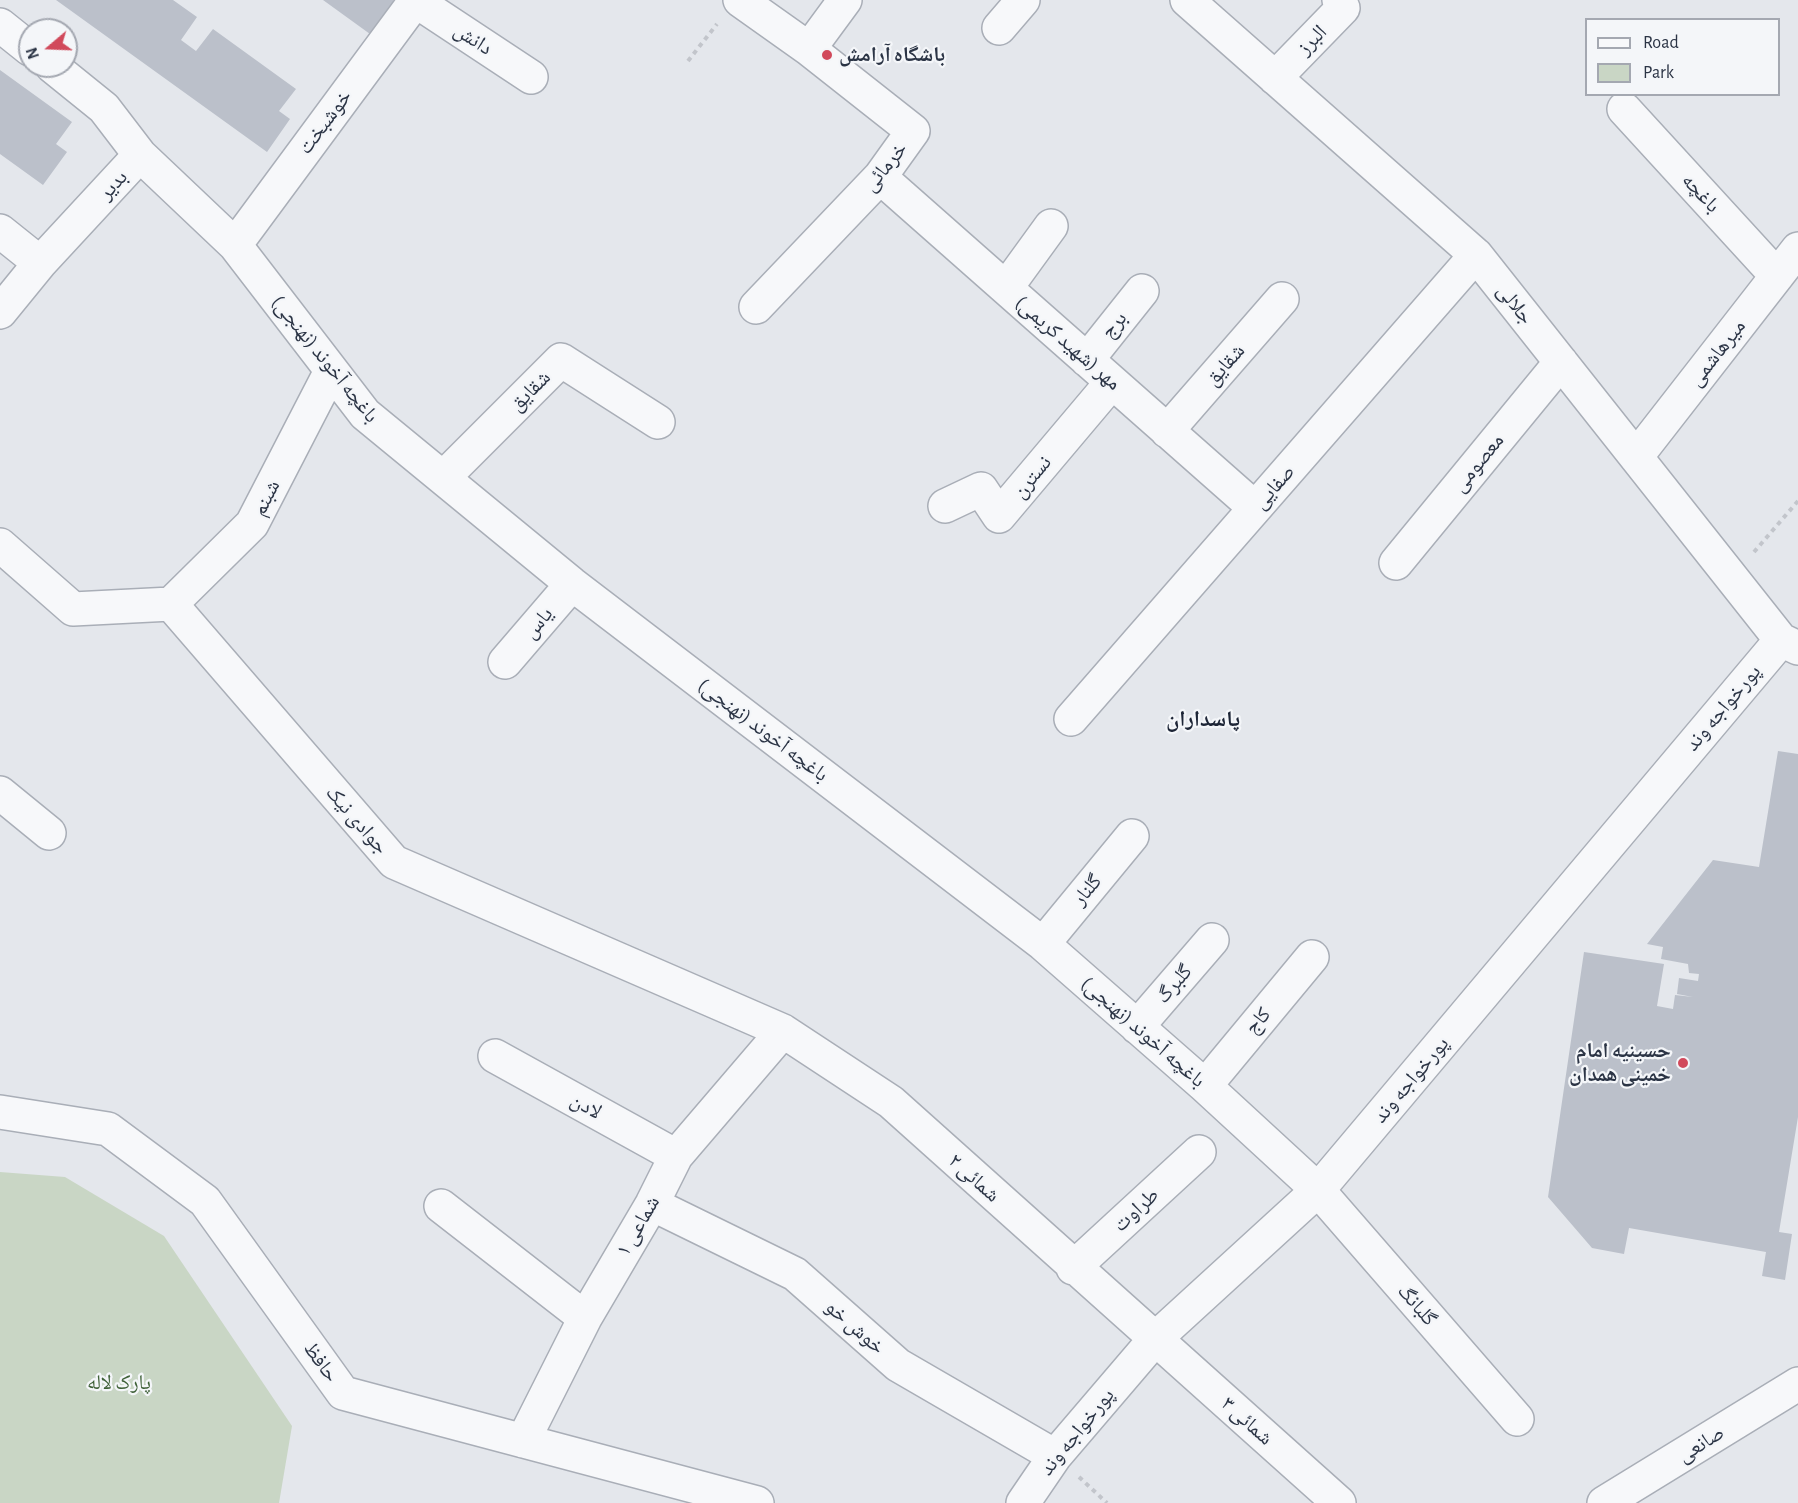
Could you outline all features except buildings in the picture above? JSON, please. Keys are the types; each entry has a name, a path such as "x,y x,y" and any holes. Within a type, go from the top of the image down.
{"street":[{"name":"دانش","path":"416,0 531,77"},
{"name":"خوشبخت","path":"235,245 416,0"},
{"path":"809,48 845,0"},
{"path":"999,28 1023,0"},
{"name":"جلالی","path":"1187,0 1476,255 1732,578 1790,644"},
{"name":"البرز","path":"1275,78 1343,8 1339,0"},
{"name":"خرمائی","path":"731,9 809,48 914,131 880,177 756,307"},
{"path":"0,25 18,39"},
{"path":"67,78 104,108 140,155"},
{"name":"باغچه","path":"1624,109 1777,276"},
{"name":"بدیر","path":"0,312 40,263 140,155 235,245"},
{"name":"مهر (شهید کریمی)","path":"880,177 1255,508"},
{"path":"1006,288 1051,226"},
{"path":"0,231 40,263"},
{"name":"باغچه آخوند (نهنجی)","path":"235,245 364,414 572,584 1043,944 1205,1086 1318,1190"},
{"name":"میرهاشمی","path":"1636,457 1798,249"},
{"name":"صفایی","path":"1071,719 1476,255"},
{"name":"برج","path":"1087,360 1142,291"},
{"name":"شقایق","path":"1167,431 1282,299"},
{"name":"شقایق","path":"443,478 561,360 658,422"},
{"name":"معصومی","path":"1396,563 1561,362"},
{"name":"شبنم","path":"171,604 252,524 332,371"},
{"name":"نسترن","path":"945,506 981,489 999,516 1112,382"},
{"path":"0,545 73,609 171,604"},
{"name":"یاس","path":"505,662 572,584"},
{"name":"جوادی نیک","path":"171,604 394,862 783,1031"},
{"name":"پورخواجه وند","path":"1023,1503 1055,1456 1155,1339 1318,1190 1790,644"},
{"path":"0,793 49,833"},
{"name":"گلنار","path":"1043,944 1132,836"},
{"name":"گلبرگ","path":"1137,1027 1212,940"},
{"name":"کاج","path":"1205,1086 1312,957"},
{"name":"شماعی ۱","path":"524,1441 585,1318 652,1204 676,1156 783,1031"},
{"name":"شمائی ۲","path":"783,1031 891,1102 1073,1268 1155,1339"},
{"name":"لادن","path":"495,1056 676,1156"},
{"name":"حافظ","path":"0,1112 108,1129 205,1201 343,1393 757,1503"},
{"name":"طراوت","path":"1073,1268 1199,1152"},
{"name":"گلبانگ","path":"1318,1190 1517,1419"},
{"name":"خوش خو","path":"652,1204 795,1274 898,1365 1055,1456"},
{"path":"441,1206 585,1318"},
{"name":"شمائی ۳","path":"1155,1339 1339,1503"},
{"name":"صانعی","path":"1604,1503 1798,1384"}],"path":[{"path":"688,61 731,9"},
{"path":"1732,578 1798,501"}],"green space":[{"name":"پارک لاله","path":"0,1172 65,1177 164,1236 292,1426 279,1503 0,1503"}],"place":[{"name":"باشگاه آرامش","path":"827,55"},
{"name":"حسینیه امام خمینی همدان","path":"1683,1063"}],"district":[{"name":"پاسداران","path":"1203,719"}]}
